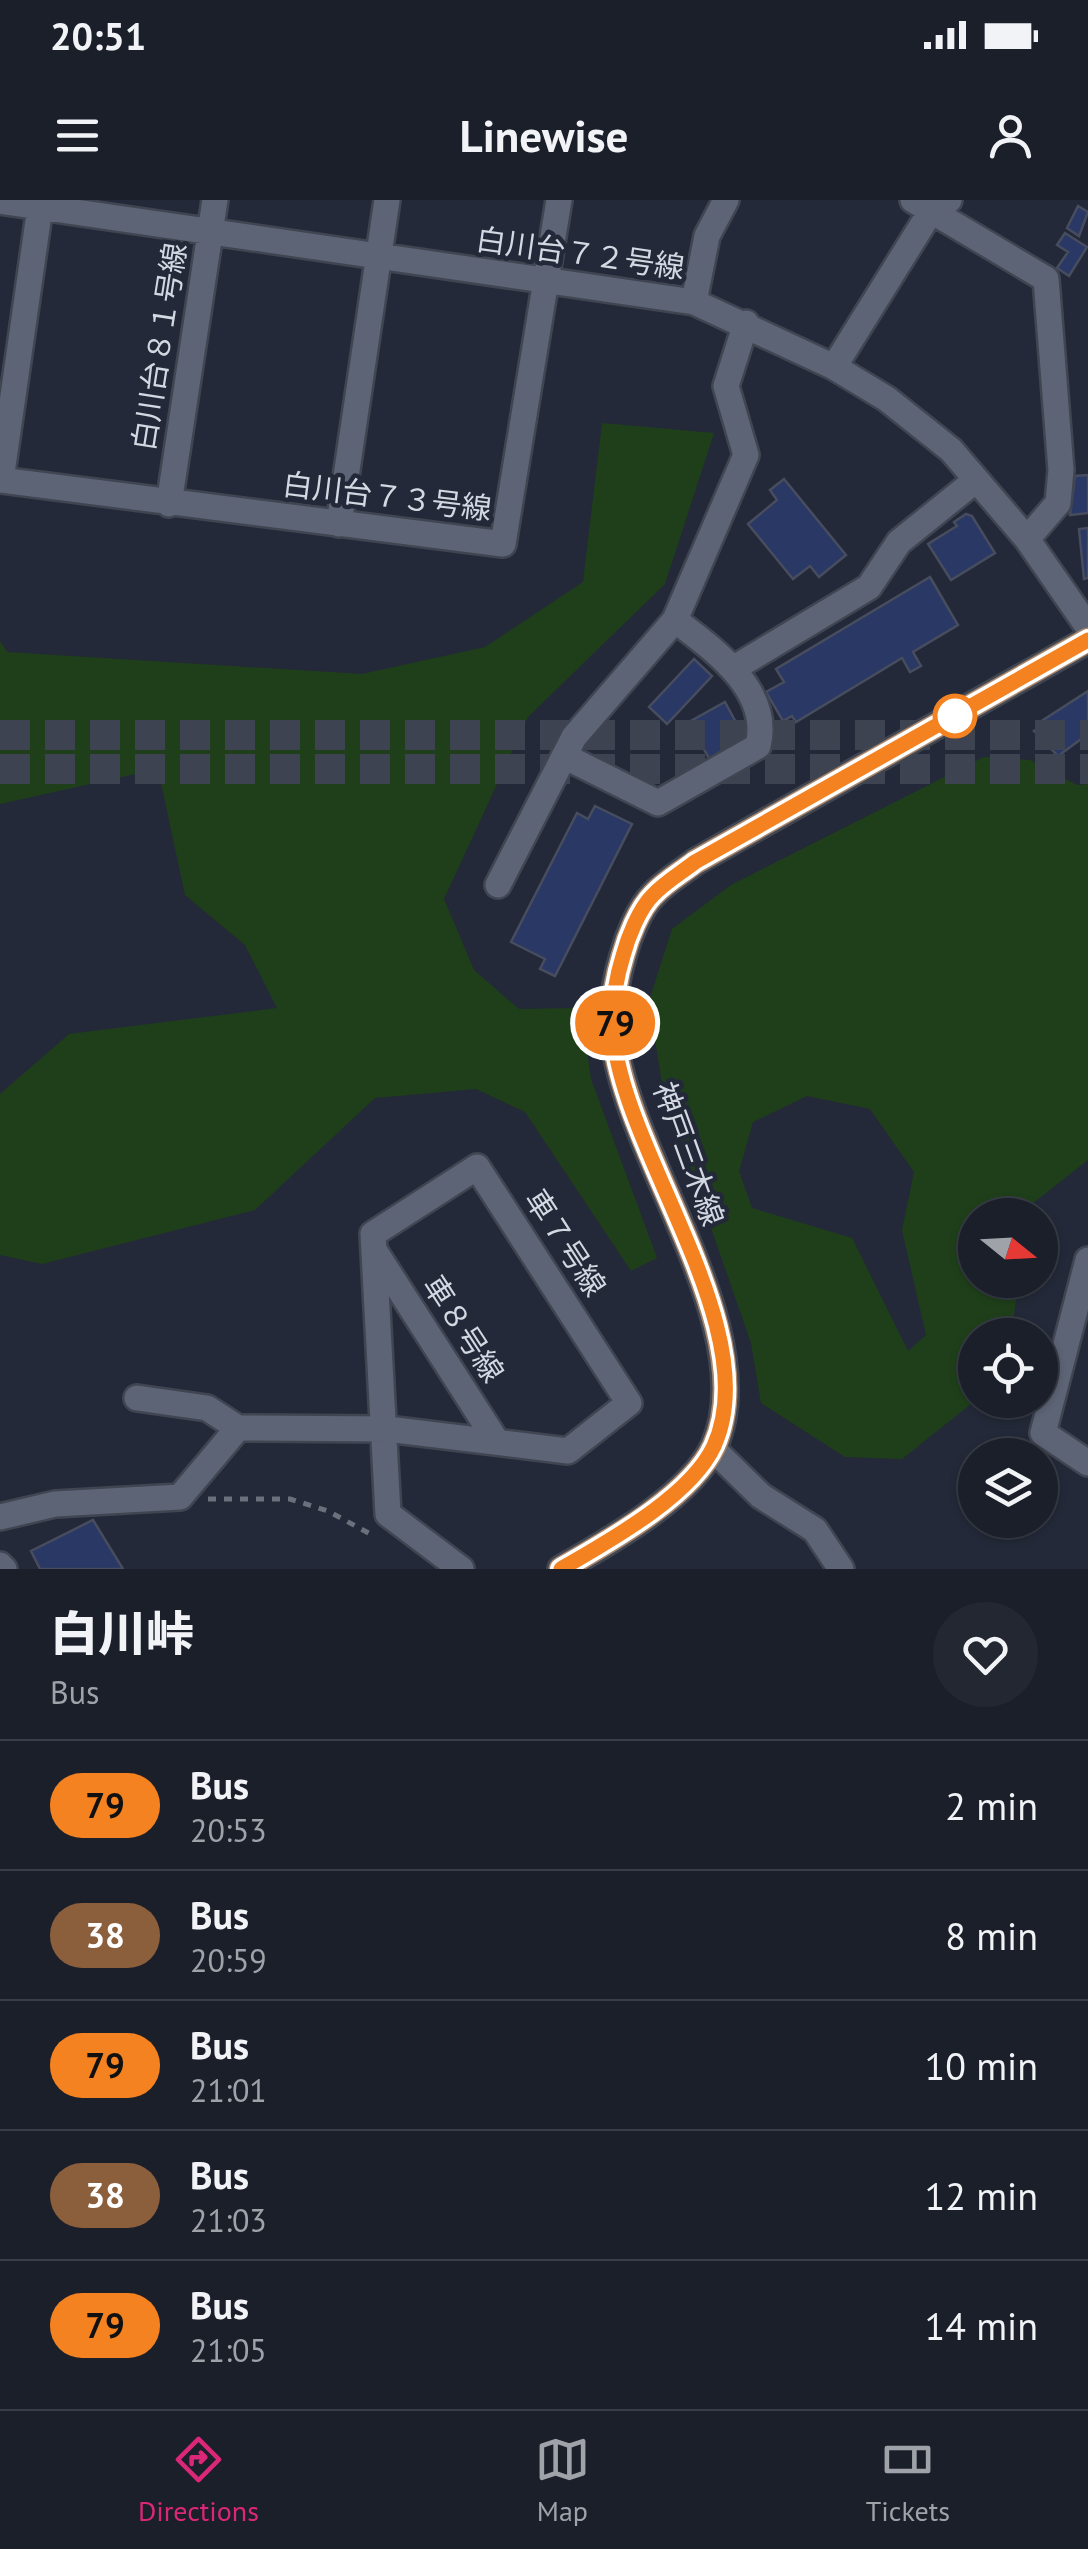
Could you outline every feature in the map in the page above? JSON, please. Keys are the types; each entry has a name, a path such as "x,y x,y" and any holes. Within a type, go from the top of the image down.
{"main road":[{"name":"神戸三木線","path":"562,1569 608,1542 689,1481 713,1448 726,1412 714,1318 629,1093 614,1040 615,984 626,942 650,897 695,862 1088,640"}],"street":[{"path":"339,524 387,200"},
{"path":"547,281 558,200"},
{"path":"694,302 707,236 726,200"},
{"name":"白川台７２号線","path":"0,201 40,204 378,260 694,302 834,367 951,450 1027,540 1088,627"},
{"name":"白川台８１号線","path":"169,504 215,202"},
{"path":"1,480 40,204"},
{"path":"834,367 931,204 1046,279 1061,470 1058,503 1027,540"},
{"name":"白川台７３号線","path":"1,480 503,544 547,281"},
{"path":"498,885 574,736 674,620 746,455 726,386 746,323"},
{"path":"736,667 869,587 899,542 976,480"},
{"path":"564,756 658,802 758,746 762,729 736,667 674,620"},
{"name":"車７号線","path":"238,1428 386,1430 568,1451 629,1402 477,1168 374,1234 374,1250"},
{"path":"374,1250 388,1514 462,1569"},
{"name":"車８号線","path":"374,1250 497,1442"},
{"path":"1088,1260 1042,1433 1088,1463"},
{"path":"0,1517 55,1504 180,1497 238,1428 206,1408 137,1398"},
{"path":"713,1448 761,1496 815,1530 841,1569"}],"path":[{"path":"180,1497 290,1500 328,1511 384,1543"}],"green space":[{"path":"602,423 714,433 665,584 528,717 444,899 474,970 519,1009 581,1008 591,1079 657,1258 631,1271 525,1112 476,1089 375,1098 255,1210 42,1264 0,1255 0,1094 69,1034 277,1008 245,945 185,895 158,769 0,804 0,641 7,652 362,674 485,647 583,582"},
{"path":"984,757 1030,760 1077,785 1088,784 1088,1160 1040,1198 958,1198 958,1298 1016,1298 1013,1318 958,1318 958,1414 902,1459 845,1457 761,1403 751,1343 663,1090 649,1001 672,929 731,885","holes":["807,1096 870,1109 914,1172 902,1230 926,1335 908,1351 852,1238 752,1208 739,1171 753,1122"]}],"building":[{"path":"1078,206 1088,212 1079,236 1067,228"},
{"path":"1065,233 1087,247 1069,276 1057,268 1068,252 1057,245"},
{"path":"1088,475 1088,513 1070,515 1075,476"},
{"path":"784,479 846,555 819,577 810,566 793,579 748,524 777,500 770,490"},
{"path":"966,514 972,516 995,553 951,580 928,544 957,526 954,522"},
{"path":"1088,528 1088,578 1084,579 1079,529"},
{"path":"930,577 958,625 913,652 921,666 910,672 902,658 796,722 792,716 783,721 766,692 784,682 776,669"},
{"path":"694,659 712,676 667,724 649,707"},
{"path":"1088,691 1088,734 1058,756 1034,731 1040,727 1037,724"},
{"path":"725,702 746,741 710,760 689,722"},
{"path":"595,806 632,824 555,976 540,969 545,959 511,942 577,813 588,819"},
{"path":"93,1520 123,1569 40,1569 31,1551"}],"tunnel":[{"path":"0,735 1088,735"},
{"path":"0,769 1088,769"}],"bus line":[{"name":"79","path":"561,1569 608,1542 689,1481 713,1448 726,1412 714,1318 629,1093 614,1040 615,984 626,942 650,897 695,862 1088,640"}]}
